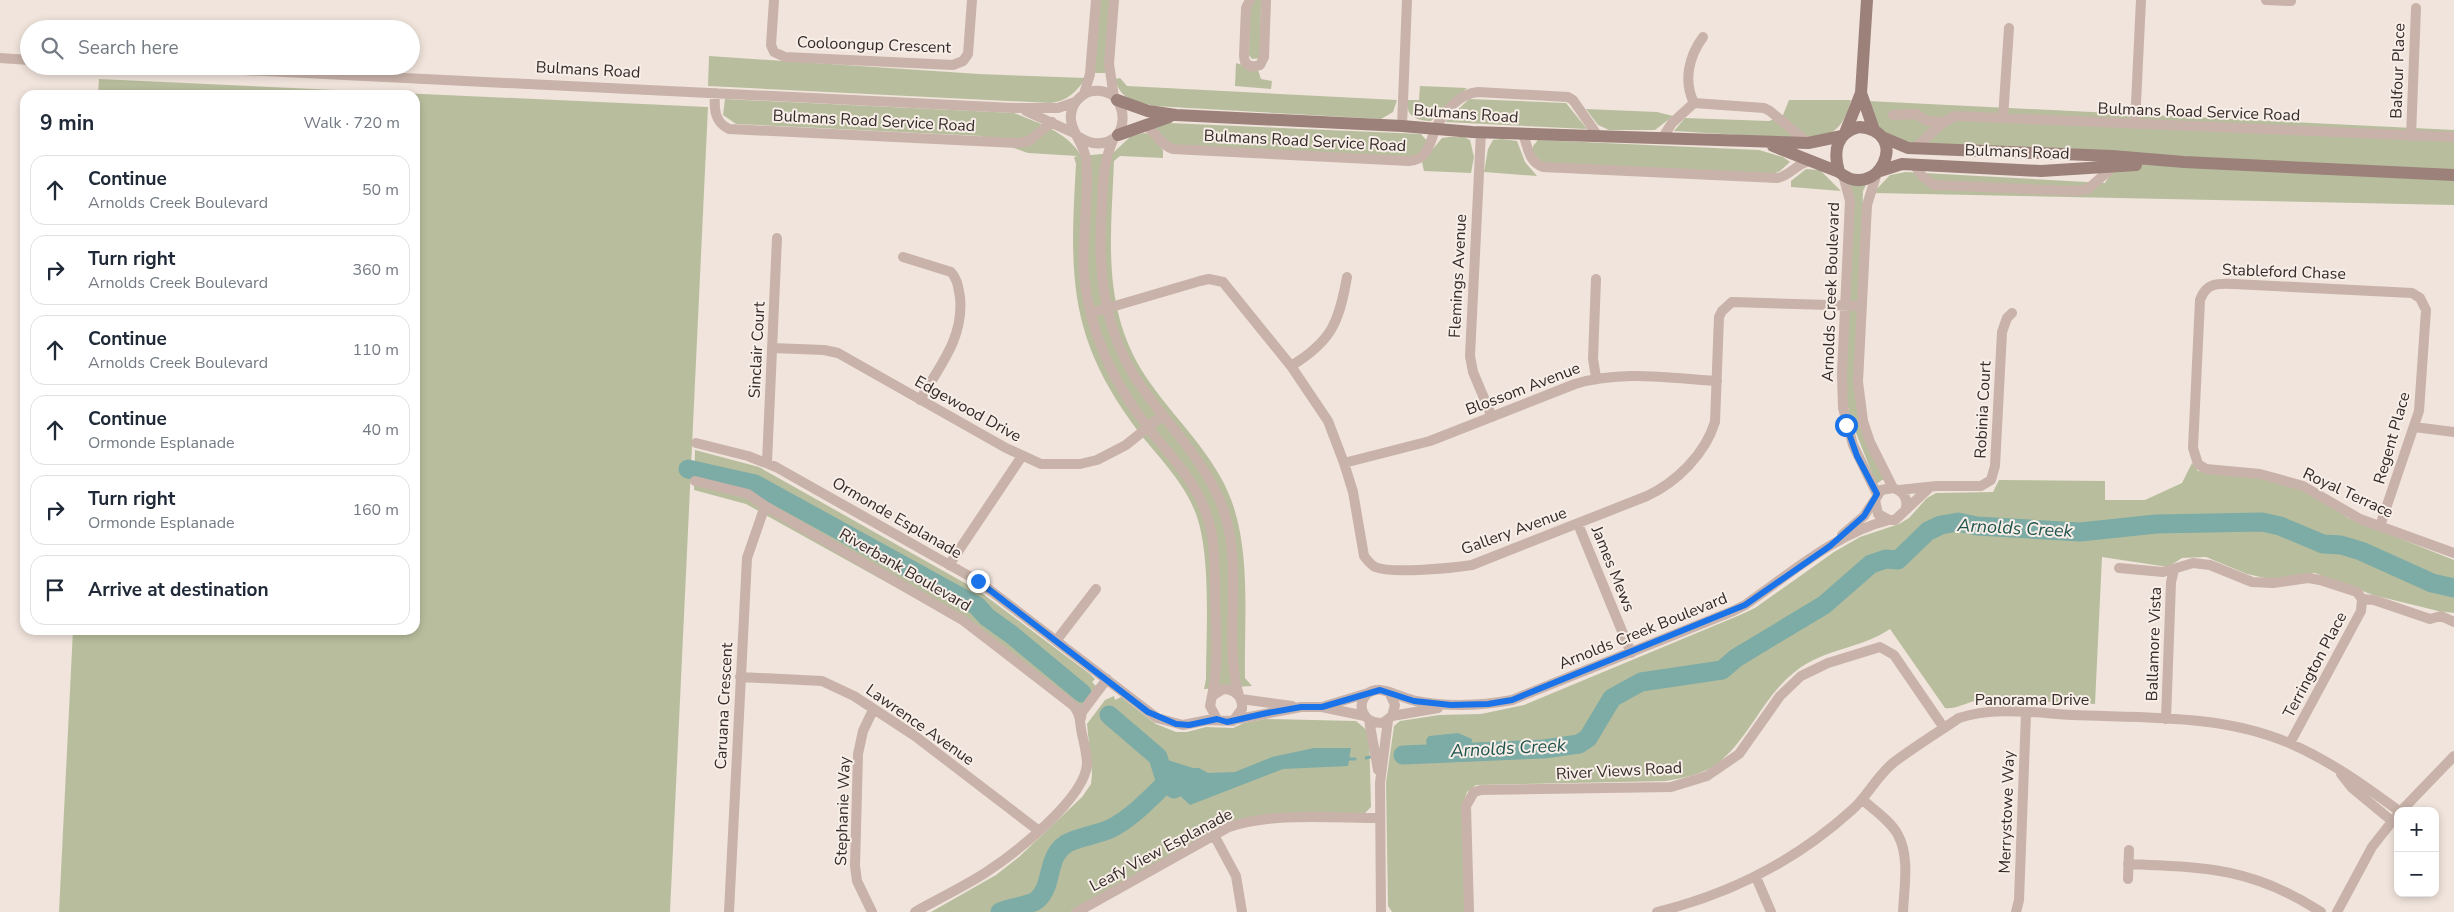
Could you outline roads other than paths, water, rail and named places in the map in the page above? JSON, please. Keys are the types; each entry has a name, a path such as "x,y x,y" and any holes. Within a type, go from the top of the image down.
{"street":[{"name":"Cooloongup Crescent","path":"774,0 771,45 774,52 785,57 953,65 963,61 968,54 972,0"},
{"path":"1084,94 1090,74 1096,0"},
{"path":"1114,0 1109,64 1116,99 1124,118 1104,164 1100,248 1101,272 1118,344 1130,367 1163,415 1200,463 1219,496 1226,516 1232,553 1234,672 1240,698 1240,714 1233,721"},
{"path":"1250,0 1246,8 1244,56 1245,62 1251,67 1260,65 1264,57 1266,0"},
{"path":"1402,126 1408,0"},
{"path":"1861,93 1887,154 1878,172 1860,179 1841,173 1836,151 1861,93 1867,0"},
{"path":"2135,124 2141,0"},
{"path":"2266,0 2291,0"},
{"name":"Balfour Place","path":"2411,136 2416,8"},
{"path":"2003,118 2009,28"},
{"path":"1694,103 1688,92 1690,61 1703,37"},
{"path":"0,58 20,59"},
{"name":"Bulmans Road","path":"346,75 1013,108 1058,108 1075,102"},
{"path":"1116,99 1100,91 1084,94 1075,102 1070,118 1084,147 1087,170 1083,259 1091,313 1105,361 1119,386 1148,428 1178,463 1194,486 1212,534 1217,657 1211,711 1217,719 1227,722 1301,707"},
{"name":"Bulmans Road Service Road","path":"715,93 716,115 719,122 729,129 1017,143 1029,141 1052,122"},
{"name":"Bulmans Road Service Road","path":"1145,125 1154,131 1167,148 1173,149 1409,161 1416,160 1424,155 1430,148 1435,130 1445,114 1467,94 1514,93 1568,97 1573,100 1598,136"},
{"name":"Bulmans Road","path":"1116,99 1148,111 1176,115 1402,126 1435,130 1808,143 1843,134"},
{"path":"1663,137 1672,123 1694,103 1764,108 1808,143"},
{"name":"Bulmans Road","path":"1013,108 1034,114 1078,136"},
{"name":"Bulmans Road Service Road","path":"1893,115 1916,114 1927,121 1944,122"},
{"name":"Bulmans Road","path":"1116,136 1176,115"},
{"name":"Bulmans Road Service Road","path":"1915,148 1944,122 1955,116 2454,137"},
{"path":"1927,121 1929,136"},
{"path":"1843,134 1859,127 1878,134"},
{"name":"Flemings Avenue","path":"1481,132 1470,356 1473,372 1492,416"},
{"path":"1523,134 1530,156 1537,165 1543,167 1777,178 1790,174 1806,161 1812,161"},
{"name":"Bulmans Road","path":"1878,134 1901,146 1915,148 2112,156 2184,162 2454,175"},
{"path":"1078,136 1093,144 1101,144 1116,136"},
{"name":"Bulmans Road","path":"1754,141 1786,150 1841,173"},
{"name":"Bulmans Road","path":"1878,172 1895,165 1914,164 2041,171 2184,162"},
{"path":"1914,164 1922,176 1934,185 2076,192 2088,189 2115,166"},
{"name":"Arnolds Creek Boulevard","path":"1878,172 1867,205 1858,382 1863,422 1872,448 1896,489"},
{"name":"Arnolds Creek Boulevard","path":"1390,694 1414,701 1451,705 1488,704 1512,700 1745,605 1830,546 1864,516 1876,497 1846,425 1842,393 1850,201 1841,173"},
{"name":"Sinclair Court","path":"767,462 777,238"},
{"path":"903,257 951,272 958,283 960,306 959,330 920,400"},
{"path":"1291,366 1322,344 1332,332 1342,306 1347,277"},
{"name":"Gallery Avenue","path":"1091,313 1200,281 1216,279 1228,287 1291,366 1328,421 1344,463 1359,520 1361,548 1369,563 1376,567 1451,568 1472,565 1659,490 1702,451 1711,436 1715,422 1720,317 1727,304 1739,300 1862,306"},
{"path":"1596,279 1593,359 1596,377"},
{"name":"Stableford Chase","path":"2198,464 2193,448 2200,300 2207,288 2218,283 2412,293 2420,298"},
{"name":"Regent Place","path":"2380,526 2414,427 2421,398 2426,310 2420,298"},
{"name":"Robinia Court","path":"1896,489 1933,486 1981,486 1991,480 1995,473 2002,332 2007,318 2012,313"},
{"name":"Edgewood Drive","path":"772,348 824,350 838,353 1022,456 1042,464 1060,466 1088,462 1114,453 1163,415"},
{"name":"Blossom Avenue","path":"1344,463 1423,443 1596,377 1631,375 1717,381"},
{"path":"2414,427 2454,432"},
{"name":"Ormonde Esplanade","path":"696,443 767,462 949,565 992,591 1157,718 1176,724 1194,724 1217,719"},
{"path":"949,565 1022,456"},
{"name":"Royal Terrace","path":"2198,464 2206,469 2260,474 2303,486 2360,519 2454,553"},
{"name":"Riverbank Boulevard","path":"695,481 748,494 765,506 964,621 1074,706 1081,718"},
{"path":"1906,508 1906,498 1896,489 1886,488 1876,497 1878,514 1889,520 1900,517 1915,499 1933,486"},
{"name":"Caruana Crescent","path":"729,912 746,558 765,506"},
{"name":"Arnolds Creek Boulevard","path":"1830,546 1868,526 1889,520"},
{"name":"James Mews","path":"1578,524 1631,653"},
{"path":"2119,568 2148,572 2174,570 2193,563 2210,564 2252,582 2273,584 2308,578 2356,592 2362,600 2374,600 2430,619 2441,616 2454,622"},
{"name":"Ballamore Vista","path":"2166,719 2171,582 2174,570"},
{"path":"1056,640 1096,589"},
{"name":"Terrington Place","path":"2290,743 2361,612 2362,600"},
{"name":"River Views Road","path":"1469,912 1466,806 1474,792 1482,790 1671,787 1689,783 1721,768 1739,754 1780,696 1801,676 1828,663 1880,647 1894,655 1944,728"},
{"name":"Lawrence Avenue","path":"740,677 822,681 854,696 915,736 1039,830"},
{"path":"915,912 985,872 1039,830 1068,803 1080,784 1087,765 1081,730 1082,712 1107,679"},
{"path":"1194,724 1206,710 1211,699 1223,690 1232,691 1240,698 1301,707 1322,707 1367,718 1377,723 1390,718"},
{"path":"1322,707 1380,690 1390,694 1395,705 1390,718 1380,784 1381,912"},
{"path":"1368,693 1362,702 1380,784"},
{"name":"Arnolds Creek Boulevard","path":"1390,718 1451,705"},
{"name":"Stephanie Way","path":"872,912 857,881 855,866 858,754 863,732 873,710"},
{"name":"Panorama Drive","path":"1657,912 1716,895 1756,877 1813,841 1863,800 1881,775 1894,763 1959,718 1971,714 2026,713 2166,719 2234,726 2290,743 2355,779 2394,807"},
{"name":"Merrystowe Way","path":"2016,912 2019,900 2026,713"},
{"path":"2404,807 2454,756"},
{"name":"Panorama Drive","path":"2339,771 2352,788 2394,817"},
{"path":"1863,800 1898,835 1904,855 1903,912"},
{"name":"Leafy View Esplanade","path":"1077,912 1229,827 1255,820 1380,818"},
{"path":"2338,912 2372,847 2394,819"},
{"path":"1214,835 1236,876 1242,912"},
{"path":"2128,879 2129,850"},
{"path":"2128,864 2202,868 2244,875 2282,889 2320,912"},
{"path":"1756,877 1771,912"}],"water":[{"path":"1458,733 1472,739 1471,751 1450,756 1438,755 1428,751 1426,740 1429,736"},
{"path":"1314,748 1351,748 1348,766 1283,769 1190,805 1166,783 1158,757 1193,768 1199,768 1208,773 1235,772 1272,757"}],"waterway":[{"path":"688,469 755,484 977,606 987,617 1012,635 1082,693"},
{"name":"Arnolds Creek","path":"1403,755 1544,749 1579,744 1588,738 1612,698 1641,682 1722,670 1736,658 1824,605 1871,564 1886,559 1898,560 1928,531 1941,525 1958,522 1977,526 2080,532 2156,524 2262,522 2280,526 2323,544 2341,545 2361,551 2432,583 2454,588"},
{"path":"1109,715 1158,757 1165,780"},
{"path":"1366,758 1370,757"},
{"path":"1349,759 1355,759"},
{"path":"1000,912 1030,904 1037,900 1046,887 1055,857 1066,844 1118,825 1140,808 1166,783 1174,789"}]}
